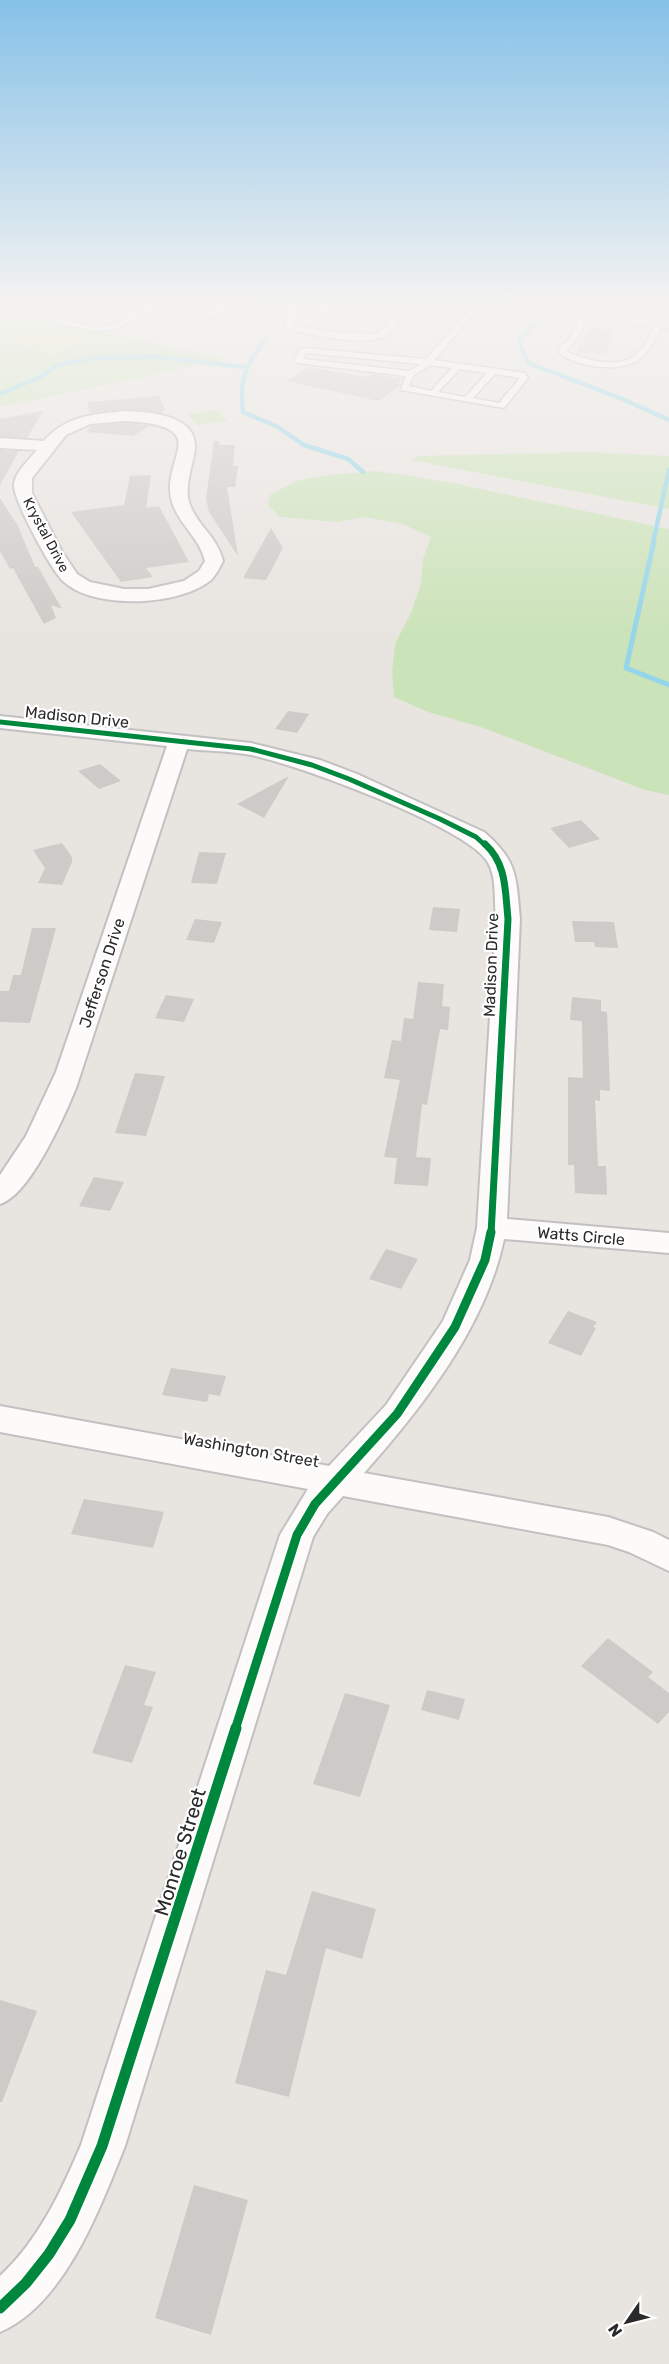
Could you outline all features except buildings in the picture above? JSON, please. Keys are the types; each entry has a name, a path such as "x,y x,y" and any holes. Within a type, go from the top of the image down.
{"street":[{"name":"Krystal Drive","path":"106,417 144,417 168,423 179,429 186,436 187,444 180,500 213,556 210,571 200,580 184,587 140,595 107,593 73,581 65,572 22,490 24,477 47,446 65,428 106,417"},
{"path":"0,443 47,446"},
{"name":"Madison Drive","path":"0,722 251,749 312,765 349,779 476,837 500,862 504,876 508,919 492,1228 485,1260 455,1327 397,1414 338,1480"},
{"name":"Jefferson Drive","path":"0,1194 35,1147 69,1072 179,741"},
{"name":"Watts Circle","path":"492,1228 669,1243"},
{"name":"Washington Street","path":"0,1419 608,1531 641,1542 669,1557"},
{"name":"Monroe Street","path":"0,2308 32,2276 58,2238 86,2187 116,2105 297,1535 315,1504 338,1480"}],"green space":[{"path":"189,415 222,415 227,421 198,425"},
{"path":"589,452 669,456 669,509 411,460 418,456"},
{"path":"377,471 453,483 669,529 669,795 645,790 481,727 428,712 394,697 392,671 395,644 411,613 421,584 423,559 431,537 403,524 365,517 338,522 280,517 268,505 270,495 296,481 329,475"}],"waterway":[{"path":"251,415 276,426 304,445 348,459 363,472"},
{"path":"659,415 669,420"},
{"path":"653,543 669,470"},
{"path":"654,541 626,668 669,685"}],"cycle path":[{"path":"0,722 251,749 312,765 349,779 440,819 476,837 490,849 500,862 504,876 508,919 492,1228 485,1260 455,1327 397,1414 315,1504 297,1535 128,2072 102,2146 70,2220 49,2254 26,2283 0,2308"}]}
